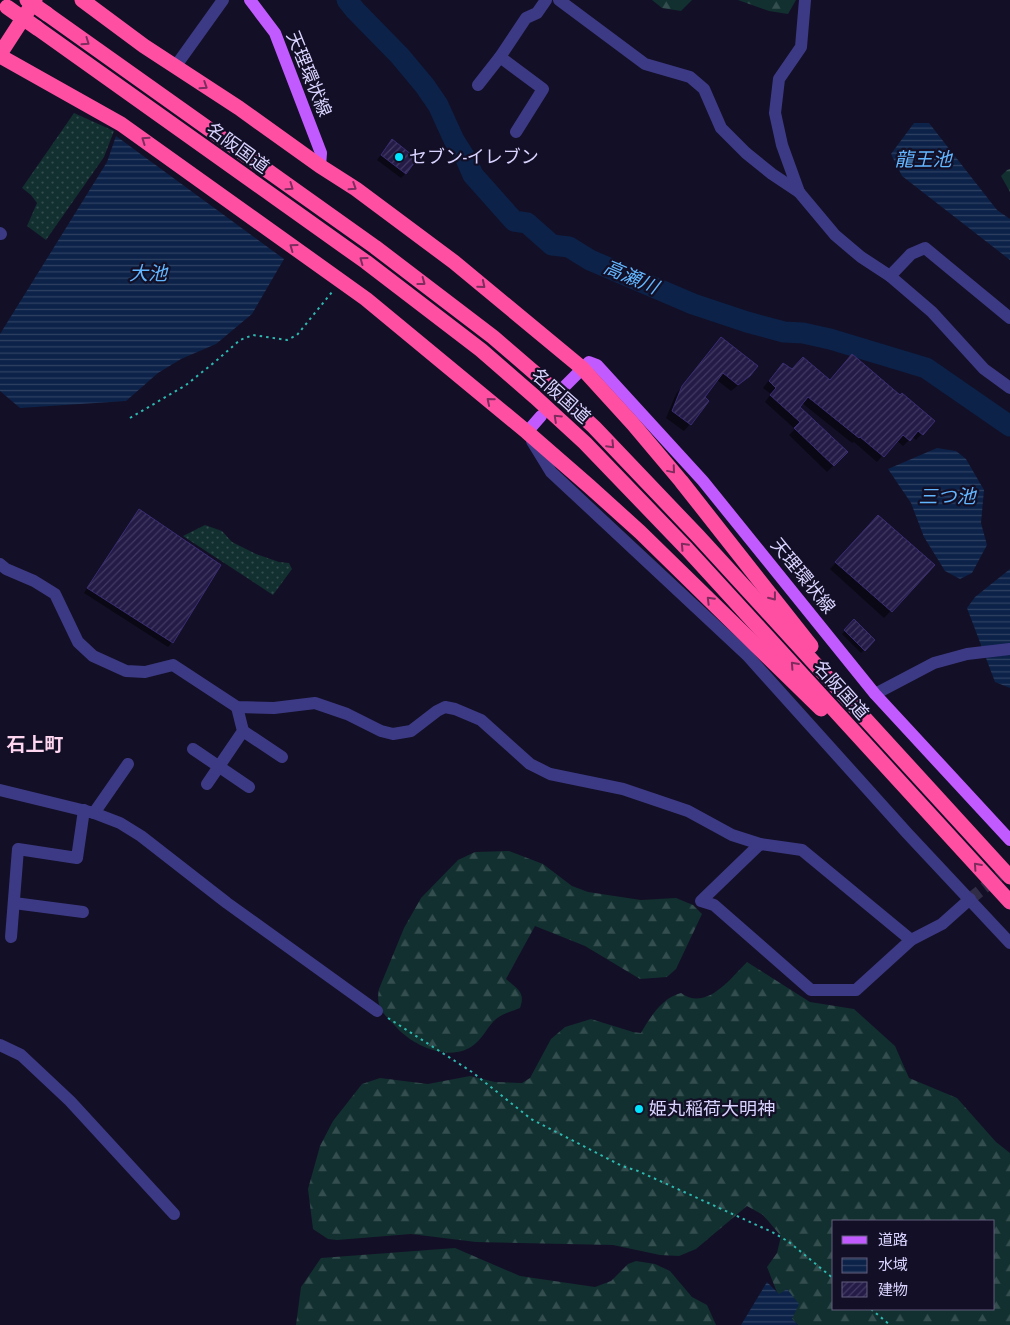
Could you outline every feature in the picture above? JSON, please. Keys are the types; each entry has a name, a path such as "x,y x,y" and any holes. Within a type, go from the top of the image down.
{"highway":[{"name":"名阪国道","path":"26,0 375,247 493,337 544,381 594,427 692,529 1010,876"},
{"path":"35,0 0,55 121,124 374,305 527,432 640,532 921,805"},
{"path":"82,0 135,39 356,189 454,262 582,368 681,481 821,659 962,817 1010,876"},
{"path":"94,0 135,39"},
{"name":"名阪国道","path":"3,5 366,262 474,345 535,397 591,449 687,549 1010,902"}],"main road":[{"name":"天理環状線","path":"250,0 275,33 321,153 320,166"},
{"name":"天理環状線","path":"582,368 590,362 597,365 696,474 875,694 1010,840"},
{"path":"566,386 582,368"},
{"path":"527,432 541,416"}],"street":[{"path":"176,67 223,0"},
{"path":"478,85 500,57 526,18 537,12 546,0"},
{"path":"559,0 645,64 690,78 704,89 721,128 746,153 772,174 799,192 835,235 861,257 890,276 932,312 984,369 1010,388"},
{"path":"799,192 782,144 776,113 779,79 801,47 805,0"},
{"path":"500,57 543,88 516,132"},
{"path":"890,276 911,254 925,248 1010,318"},
{"path":"527,432 552,472 747,655 907,833 1010,943"},
{"path":"0,564 55,594 78,642 93,656 126,671 145,672 174,665 237,707 274,708 315,703 347,714 381,731 393,734 411,731 437,711 446,707 455,709 481,720 530,764 550,774 623,789 688,811 732,835 760,844 802,850 911,940"},
{"path":"875,694 934,663 967,654 1010,649"},
{"path":"237,707 243,731 282,757"},
{"path":"207,784 243,731"},
{"path":"194,750 249,787"},
{"path":"12,938 18,849 76,858 89,811 128,764"},
{"path":"0,790 89,811 120,823 141,836 227,903 377,1011"},
{"path":"760,844 700,901 714,905 811,990 856,990 911,940 942,924 970,899"},
{"path":"14,903 83,912"},
{"path":"0,1045 21,1055 70,1100 174,1214"}],"path":[{"path":"130,418 186,385 240,340 253,335 287,340 296,335 341,282"},
{"path":"377,1011 472,1072 531,1119 622,1166 638,1171 772,1232 789,1242 832,1278"},
{"path":"872,1310 890,1325"}],"green space":[{"path":"652,0 692,0 681,11 662,8"},
{"path":"738,0 796,0 788,14 769,11"},
{"path":"74,113 114,131 104,157 46,240 27,226 37,203 22,188"},
{"path":"1010,169 1010,192 1001,176"},
{"path":"205,525 222,531 232,542 256,554 279,562 289,563 292,569 273,595 183,536"},
{"path":"509,851 543,864 572,886 588,892 641,900 676,898 693,905 702,914 676,969 667,977 640,979 585,946 535,926 506,979 521,994 522,1003 520,1008 496,1019 479,1040 467,1049 446,1052 424,1047 397,1028 382,1011 378,1001 379,989 404,928 421,898 458,860 475,852"},
{"path":"747,962 810,1002 854,1009 895,1046 909,1078 957,1098 996,1142 1010,1153 1010,1325 798,1325 783,1306 767,1267 777,1253 781,1236 763,1215 747,1206 696,1249 679,1256 660,1255 613,1245 476,1242 411,1234 337,1240 328,1239 313,1229 308,1189 320,1146 333,1121 362,1084 380,1078 428,1084 470,1076 495,1082 522,1083 530,1078 551,1039 565,1027 591,1019 641,1033 653,1014 674,995 681,993 690,998 700,998 709,996 726,984"},
{"path":"455,1248 520,1276 595,1287 611,1281 628,1264 636,1261 655,1264 670,1271 692,1297 707,1305 716,1325 296,1325 301,1287 321,1258"}],"water":[{"name":"龍王池","path":"914,123 929,123 997,210 1010,219 1010,260 902,176 891,154"},
{"name":"大池","path":"116,136 284,259 252,314 216,344 181,359 158,373 126,401 20,408 0,391 0,334 107,162"},
{"name":"三つ池","path":"937,448 956,451 966,459 984,490 981,523 987,545 972,573 960,579 945,571 924,537 911,503 888,469"},
{"path":"1010,569 1010,688 995,682 967,608 975,597"},
{"path":"767,1282 779,1294 787,1289 799,1304 792,1319 798,1325 741,1325"}],"building":[{"name":"セブン-イレブン","path":"392,139 417,159 406,174 381,155"},
{"path":"721,337 758,366 750,376 738,385 723,373 705,397 709,401 691,425 672,411 682,386"},
{"path":"852,354 900,395 902,393 935,421 923,435 918,431 910,441 903,435 884,457 808,397 800,407 848,452 834,466 794,428 800,422 770,395 776,388 769,381 783,363 792,369 803,357 830,380"},
{"path":"139,509 221,565 173,643 87,588"},
{"path":"878,515 935,565 892,612 835,562"},
{"path":"854,619 875,640 865,651 844,630"}],"waterway":[{"name":"高瀬川","path":"347,0 400,56 425,86 438,105 473,175 514,221 527,223 552,245 569,247 590,260 693,304 747,322 784,332 803,333 830,339 926,368 1010,426"}],"tunnel":[{"path":"970,899 999,876"}],"place":[{"name":"セブン-イレブン","path":"399,157"},
{"name":"姫丸稲荷大明神","path":"639,1109"}],"district":[{"name":"石上町","path":"35,744"}]}
